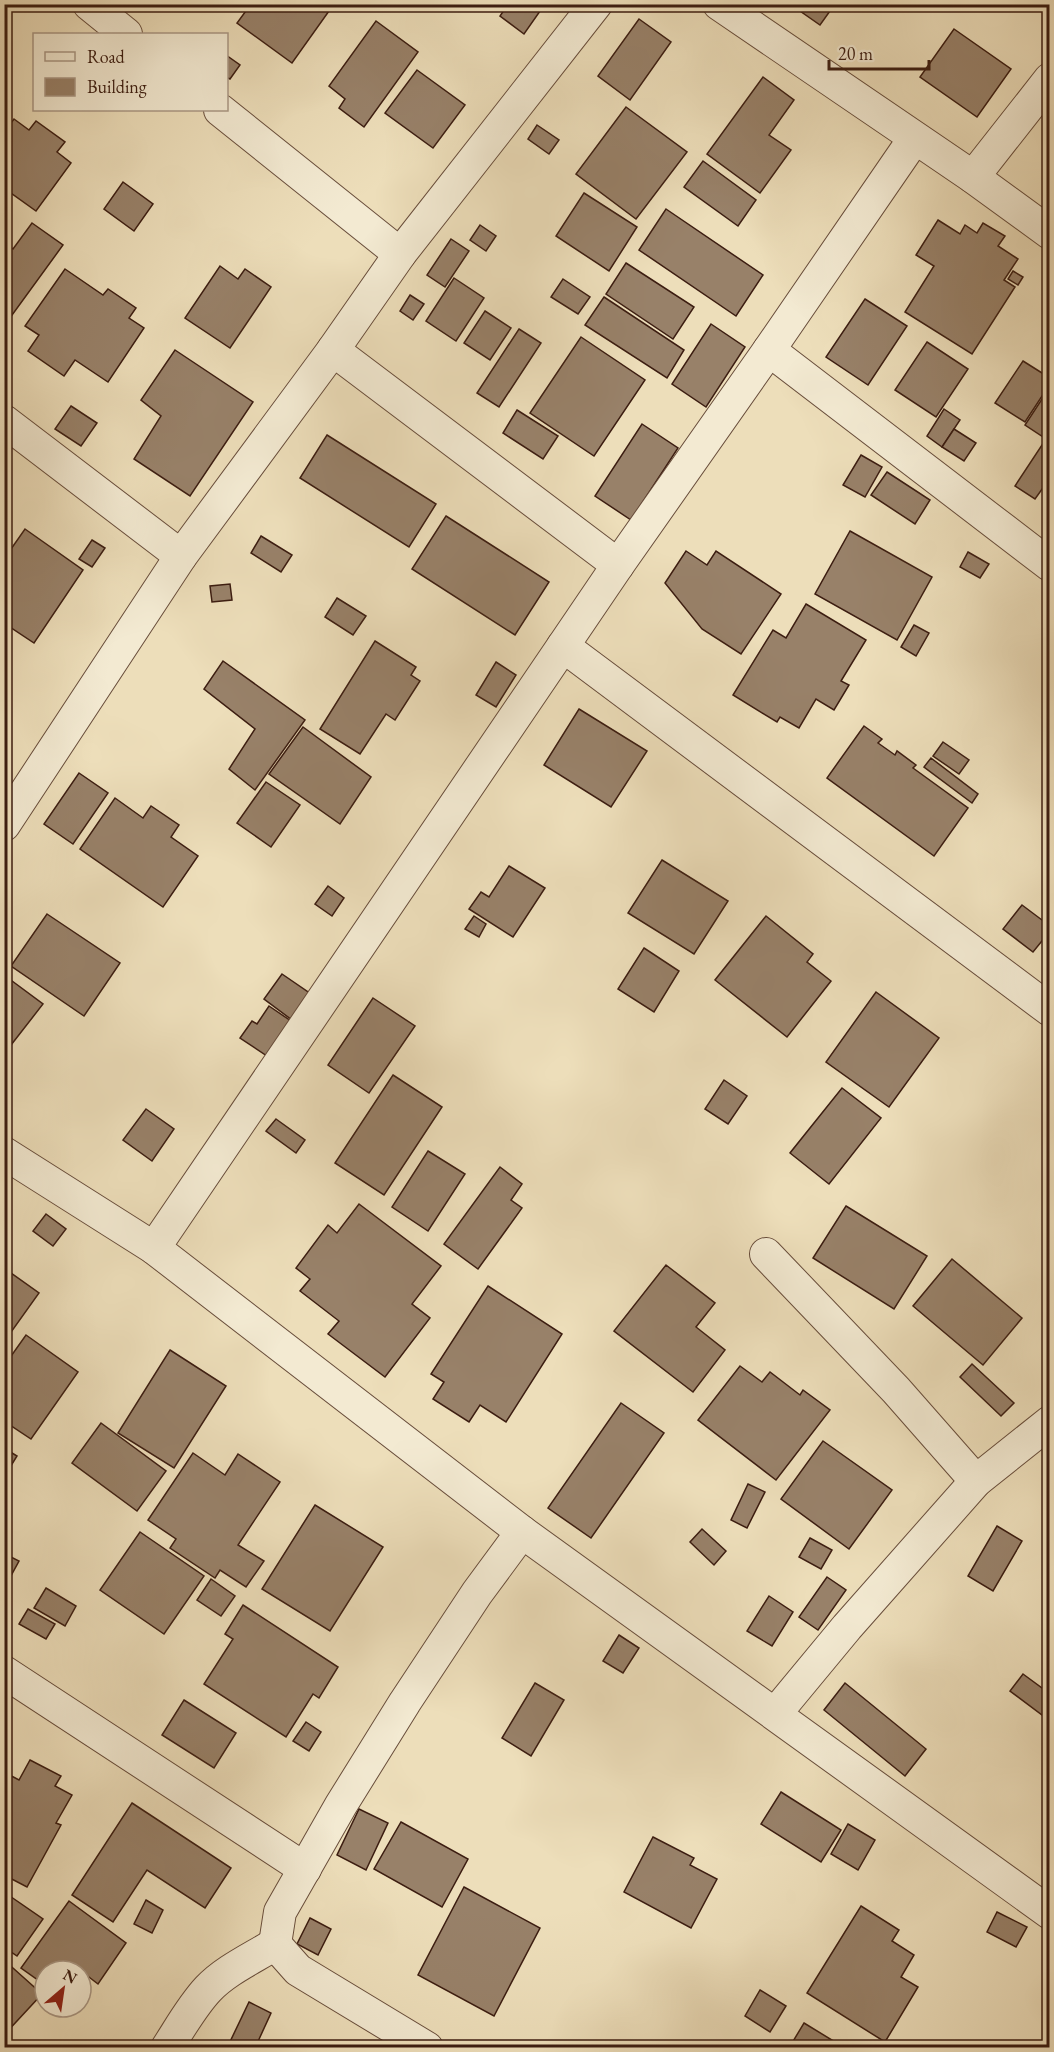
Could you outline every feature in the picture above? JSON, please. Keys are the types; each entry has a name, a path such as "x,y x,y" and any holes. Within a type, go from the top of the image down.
{"street":[{"path":"89,4 125,33"},
{"path":"4,825 181,556 333,350 400,254 596,4"},
{"path":"719,4 1050,232"},
{"path":"973,177 1050,79"},
{"path":"221,111 400,254"},
{"path":"154,1248 618,565 914,139"},
{"path":"333,350 618,565"},
{"path":"769,350 1050,565"},
{"path":"4,421 181,556"},
{"path":"563,646 1050,1010"},
{"path":"4,1152 154,1248 522,1532 1050,1913"},
{"path":"766,1254 896,1390 976,1481"},
{"path":"776,1714 847,1627 976,1481 1050,1422"},
{"path":"275,1944 280,1912 340,1804 477,1593 522,1532"},
{"path":"4,1672 305,1869"},
{"path":"167,2048 192,2008 208,1989 225,1974 275,1944"},
{"path":"275,1944 298,1970 427,2048"}],"building":[{"path":"251,4 334,4 292,63 237,23"},
{"path":"508,4 545,4 524,34 500,16"},
{"path":"790,4 835,4 820,25"},
{"path":"639,19 671,42 630,100 598,76"},
{"path":"376,21 418,52 364,127 339,108 345,99 329,86"},
{"path":"954,29 1011,69 977,117 920,77"},
{"path":"228,56 240,65 230,79 228,78"},
{"path":"417,70 465,105 433,148 385,113"},
{"path":"763,77 794,100 769,135 791,150 760,193 707,154"},
{"path":"626,107 687,152 636,219 576,174"},
{"path":"14,119 29,130 36,121 65,142 57,152 71,163 36,211 4,188 4,132"},
{"path":"537,125 559,140 549,154 528,139"},
{"path":"703,161 756,200 738,226 684,187"},
{"path":"123,182 153,204 134,231 104,209"},
{"path":"584,193 637,227 609,271 556,236"},
{"path":"666,209 763,275 736,316 639,250"},
{"path":"938,220 960,234 965,225 977,233 983,223 1005,236 998,246 1018,259 1004,280 1015,287 972,354 905,312 934,266 916,255"},
{"path":"32,223 63,245 7,322 4,320 4,243 13,249"},
{"path":"480,225 496,236 486,251 470,240"},
{"path":"451,239 469,251 445,287 427,275"},
{"path":"626,263 694,307 673,339 606,294"},
{"path":"220,266 238,279 245,269 271,287 230,348 185,318"},
{"path":"65,269 103,295 108,289 136,308 129,318 144,328 108,382 75,360 64,376 28,351 39,335 25,326"},
{"path":"1013,271 1023,277 1018,285 1008,279"},
{"path":"454,278 484,298 456,341 426,321"},
{"path":"563,279 590,297 578,314 551,297"},
{"path":"410,295 424,304 413,320 400,311"},
{"path":"604,297 684,350 667,378 585,325"},
{"path":"865,299 907,326 868,385 826,357"},
{"path":"485,311 511,328 490,360 464,343"},
{"path":"711,324 745,347 706,407 672,384"},
{"path":"519,329 541,343 499,407 477,393"},
{"path":"581,337 645,380 594,456 530,413"},
{"path":"927,342 968,369 936,417 895,390"},
{"path":"175,350 253,402 190,496 134,459 161,416 141,400"},
{"path":"1023,361 1050,378 1050,384 1025,422 995,403"},
{"path":"1042,399 1050,404 1050,478 1035,499 1015,486 1046,439 1025,425"},
{"path":"71,406 97,423 81,446 55,429"},
{"path":"944,409 960,420 942,447 927,436"},
{"path":"517,410 558,436 543,459 503,433"},
{"path":"642,424 678,448 631,520 595,496"},
{"path":"954,429 976,443 964,461 942,447"},
{"path":"327,435 436,504 409,547 300,478"},
{"path":"861,455 882,467 865,497 843,485"},
{"path":"887,472 930,500 915,524 871,495"},
{"path":"446,516 549,582 515,635 412,569"},
{"path":"25,529 83,570 34,643 4,623 4,559"},
{"path":"850,531 932,577 897,640 815,594"},
{"path":"261,536 292,555 281,572 251,553"},
{"path":"92,540 105,548 92,567 79,559"},
{"path":"686,551 707,565 716,551 781,594 741,654 702,629 665,583"},
{"path":"968,552 989,564 980,578 960,567"},
{"path":"230,584 232,600 212,602 210,586"},
{"path":"337,598 366,616 353,635 325,617"},
{"path":"806,604 866,640 841,681 849,685 834,710 816,699 799,728 780,717 777,722 733,695 773,630 786,638"},
{"path":"914,625 929,633 916,656 901,647"},
{"path":"375,641 416,667 411,675 420,681 395,720 386,714 360,754 320,729"},
{"path":"223,661 305,720 255,790 229,769 255,729 204,689"},
{"path":"496,662 516,675 496,707 476,695"},
{"path":"579,709 647,751 611,807 544,765"},
{"path":"864,726 882,739 878,743 895,755 897,751 916,765 913,768 968,808 934,856 827,778"},
{"path":"303,727 371,777 340,824 269,774"},
{"path":"943,742 969,760 959,774 933,756"},
{"path":"931,758 978,794 972,803 924,767"},
{"path":"79,773 108,793 73,844 44,824"},
{"path":"266,782 300,805 271,847 237,823"},
{"path":"115,798 143,818 151,806 179,825 171,837 198,856 163,907 80,849"},
{"path":"662,860 728,901 694,954 628,913"},
{"path":"509,866 545,888 513,937 469,909 481,892 489,897"},
{"path":"328,886 344,898 332,916 315,904"},
{"path":"1022,905 1050,926 1050,931 1033,952 1003,929"},
{"path":"47,914 120,963 84,1016 11,966"},
{"path":"474,916 486,924 479,937 465,929"},
{"path":"766,916 813,954 807,962 831,981 787,1037 715,980"},
{"path":"644,948 679,971 654,1012 618,989"},
{"path":"282,974 311,994 292,1020 264,999"},
{"path":"4,975 43,1004 4,1054"},
{"path":"876,992 939,1038 889,1107 826,1062"},
{"path":"373,998 415,1026 369,1093 328,1065"},
{"path":"269,1006 291,1021 267,1056 240,1038 252,1021 257,1024"},
{"path":"393,1075 442,1107 384,1195 335,1163"},
{"path":"724,1080 747,1096 728,1124 705,1109"},
{"path":"842,1088 881,1118 829,1184 790,1153"},
{"path":"146,1109 174,1129 152,1161 123,1140"},
{"path":"276,1119 305,1140 296,1153 266,1131"},
{"path":"428,1151 465,1174 428,1231 392,1207"},
{"path":"500,1167 522,1184 511,1200 522,1208 478,1269 444,1244"},
{"path":"359,1204 441,1266 412,1304 430,1318 385,1377 328,1334 339,1321 300,1291 310,1279 296,1268 328,1225 337,1233"},
{"path":"846,1206 927,1256 894,1309 813,1258"},
{"path":"46,1214 66,1229 53,1246 33,1231"},
{"path":"952,1259 1022,1318 983,1365 913,1306"},
{"path":"666,1265 715,1303 696,1327 725,1350 693,1392 614,1331"},
{"path":"4,1268 39,1293 4,1342"},
{"path":"488,1286 562,1334 506,1422 480,1405 469,1422 433,1399 444,1382 431,1374"},
{"path":"26,1335 78,1372 31,1439 4,1421 4,1366"},
{"path":"170,1350 226,1386 174,1468 118,1433"},
{"path":"972,1364 1014,1403 1001,1416 960,1377"},
{"path":"740,1366 762,1382 770,1372 800,1395 803,1390 830,1410 776,1480 698,1420"},
{"path":"621,1403 664,1433 591,1538 548,1508"},
{"path":"101,1423 166,1471 137,1511 72,1463"},
{"path":"823,1441 892,1490 849,1549 781,1499"},
{"path":"4,1448 17,1456 4,1477"},
{"path":"193,1453 225,1475 238,1454 280,1482 238,1545 264,1561 246,1587 220,1570 215,1578 170,1548 176,1539 148,1520"},
{"path":"748,1484 765,1492 747,1528 731,1520"},
{"path":"315,1505 383,1547 330,1631 262,1589"},
{"path":"997,1526 1022,1541 993,1591 968,1576"},
{"path":"702,1529 726,1551 714,1565 690,1542"},
{"path":"140,1532 204,1576 164,1634 100,1590"},
{"path":"810,1538 832,1550 821,1569 799,1557"},
{"path":"5,1554 19,1561 7,1583 4,1582"},
{"path":"827,1577 846,1590 818,1630 799,1617"},
{"path":"211,1579 235,1596 221,1616 197,1600"},
{"path":"46,1588 76,1606 65,1626 34,1608"},
{"path":"769,1596 793,1612 772,1646 747,1631"},
{"path":"243,1605 338,1667 319,1698 313,1694 286,1737 204,1684 233,1639 225,1634"},
{"path":"28,1609 55,1624 46,1639 19,1624"},
{"path":"619,1635 639,1648 623,1673 603,1661"},
{"path":"1023,1674 1050,1694 1050,1721 1010,1691"},
{"path":"535,1683 564,1700 531,1756 502,1738"},
{"path":"845,1683 926,1749 905,1776 824,1710"},
{"path":"184,1700 236,1733 214,1768 162,1735"},
{"path":"306,1722 321,1732 309,1751 293,1741"},
{"path":"30,1760 61,1776 55,1786 72,1795 56,1823 61,1825 27,1887 4,1875 4,1772 19,1780"},
{"path":"781,1792 841,1830 821,1862 761,1824"},
{"path":"132,1803 231,1868 205,1908 147,1870 113,1922 72,1895"},
{"path":"359,1809 388,1823 366,1870 337,1855"},
{"path":"401,1822 468,1859 442,1907 374,1869"},
{"path":"848,1824 875,1840 858,1870 831,1854"},
{"path":"653,1837 694,1858 690,1865 717,1879 691,1928 624,1892"},
{"path":"464,1887 540,1928 494,2016 418,1975"},
{"path":"4,1892 43,1919 17,1956 4,1947"},
{"path":"146,1900 163,1910 152,1933 134,1924"},
{"path":"69,1901 126,1943 98,1984 93,1980 93,1959 33,1959 33,1976 21,1968"},
{"path":"861,1906 899,1930 892,1941 914,1955 901,1977 918,1987 885,2042 807,1993"},
{"path":"997,1912 1027,1927 1016,1947 987,1932"},
{"path":"310,1918 331,1929 318,1955 297,1944"},
{"path":"4,1960 33,1986 33,2004 4,2035"},
{"path":"760,1990 786,2006 770,2032 745,2016"},
{"path":"249,2002 271,2013 255,2048 227,2048"},
{"path":"804,2023 845,2048 789,2048"}]}
